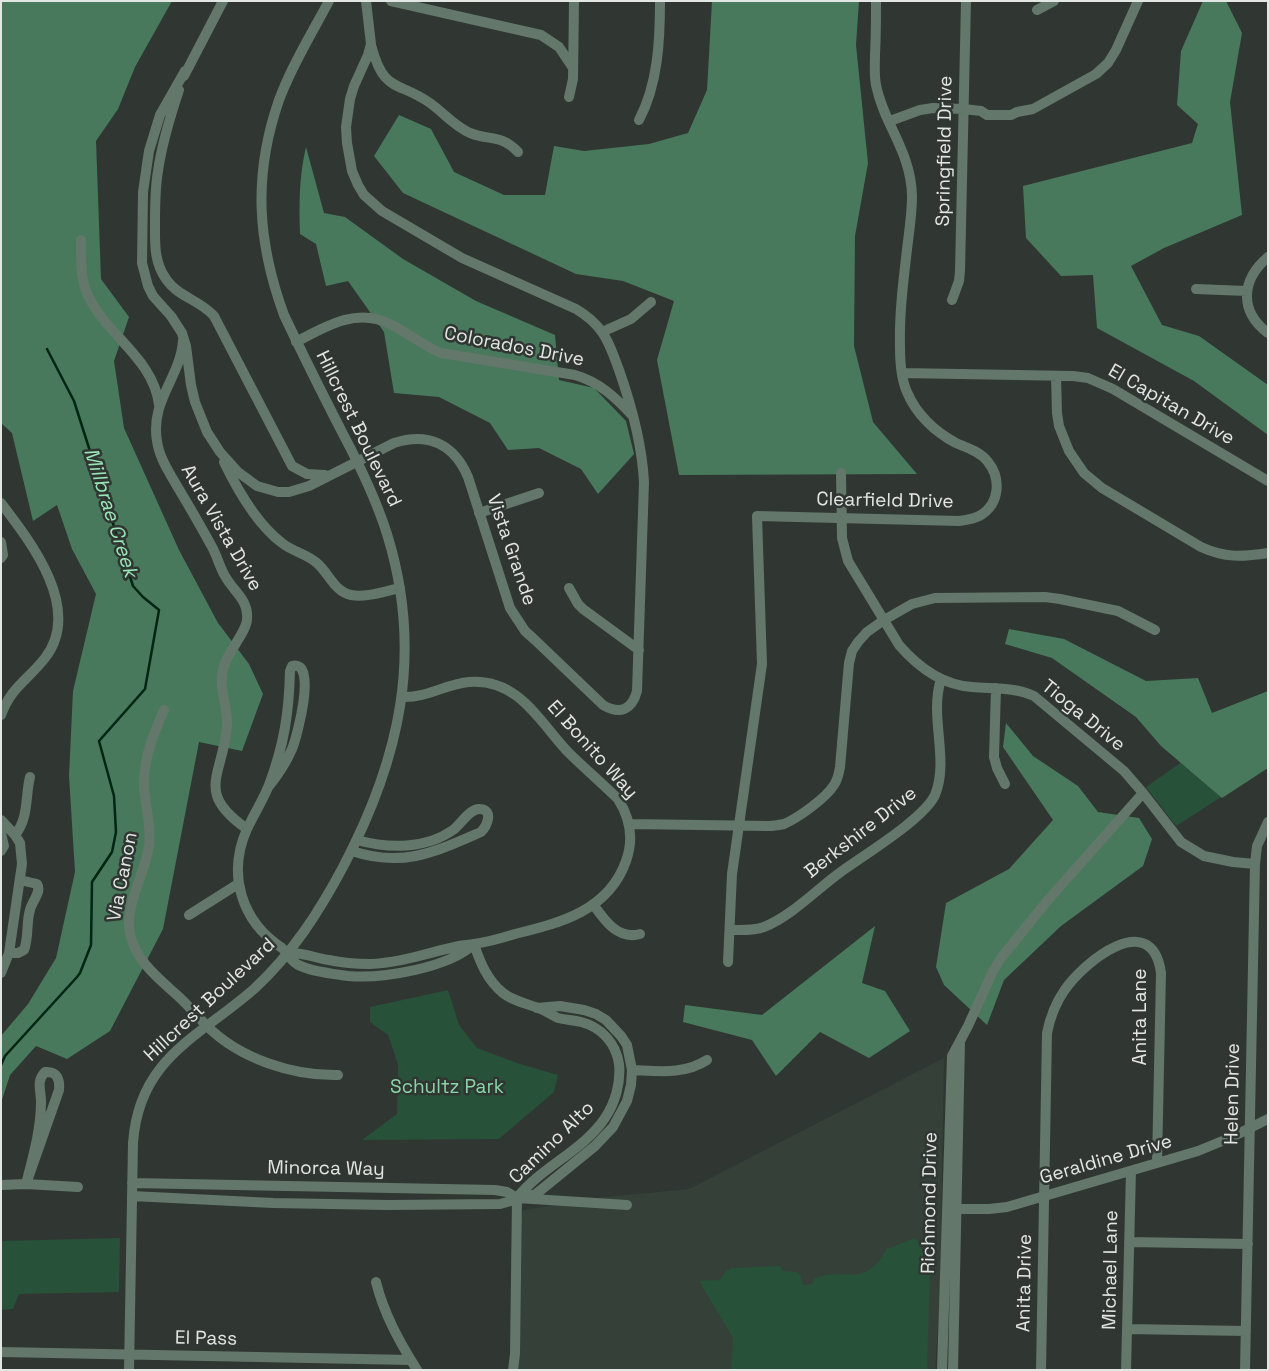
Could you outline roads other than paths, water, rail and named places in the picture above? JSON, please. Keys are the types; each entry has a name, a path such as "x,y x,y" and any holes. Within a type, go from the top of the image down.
{"street":[{"path":"223,1 160,115 154,132 146,170 142,208 142,263 146,281 153,296 172,316 182,332 195,402 236,488 274,536 291,550 316,562 324,569 341,592 358,596 400,588"},
{"name":"Hillcrest Boulevard","path":"128,1370 134,1126 144,1094 152,1078 163,1064 180,1047 252,990 288,953 313,921 352,851 378,794 395,737 402,697 404,642 400,588 387,534 375,500 357,461 284,315 274,288 263,236 261,207 263,166 272,124 280,98 292,71 329,1"},
{"name":"Vista Grande","path":"220,452 247,479 267,489 289,492 300,490 405,439 416,438 438,443 447,448 463,465 505,595 518,620 542,647 603,705 611,710 619,711 628,707 635,700 639,650 643,464 635,418 613,352 602,332 586,315 567,303 462,258 382,211 364,195 352,170 346,127 350,99 371,44 366,1"},
{"path":"391,1 541,35 559,47 573,68"},
{"path":"569,97 573,68 574,1"},
{"path":"639,120 647,104 656,63 660,1"},
{"name":"Clearfield Drive","path":"728,962 732,874 762,664 757,516 965,520 981,515 990,507 998,485 995,472 988,460 943,435 930,425 911,402 905,390 900,354 900,318 912,196 908,165 876,83 876,1"},
{"name":"Springfield Drive","path":"952,300 959,281 960,271 966,1"},
{"path":"1036,10 1054,1"},
{"path":"890,121 920,110 933,108 981,111 987,115 1011,115 1033,109 1096,74 1108,63 1116,50 1138,1"},
{"path":"371,44 382,76 389,83 431,104 461,128 480,136 500,139 507,142 518,152"},
{"path":"185,71 165,135 158,172 155,247 157,260 161,271 174,289 208,309 214,316 292,466 306,474 316,476 329,475"},
{"path":"81,240 82,275 87,294 150,377 158,396 159,406"},
{"path":"1268,257 1256,270 1246,291 1247,304 1253,317 1261,328 1268,333"},
{"path":"1196,289 1246,291"},
{"path":"602,332 631,320 651,302"},
{"name":"Colorados Drive","path":"296,342 342,320 354,317 378,319 390,324 428,348 441,353 586,378 604,389 635,418"},
{"path":"159,406 181,352 182,332"},
{"name":"El Capitan Drive","path":"902,373 1088,378 1107,386 1268,481"},
{"path":"1056,376 1057,413 1063,439 1075,463 1092,480 1212,552 1237,557 1268,552"},
{"name":"Aura Vista Drive","path":"159,406 155,429 161,456 212,547 226,579 239,594 247,610 248,620 223,668 222,694 227,724 216,783 216,795 220,806 233,820 247,829"},
{"name":"Tioga Drive","path":"841,473 842,538 848,561 899,645 908,656 918,665 941,678 970,687 1024,691 1034,696 1114,762 1143,793 1173,833 1191,849 1204,856 1218,860 1255,864"},
{"path":"479,513 539,493"},
{"path":"1,503 41,560 54,590 57,621 56,635 48,653 3,703 1,715"},
{"path":"1,542 3,550 1,558"},
{"path":"569,588 583,609 639,650"},
{"path":"630,824 782,825 794,819 826,795 838,778 840,767 852,651 867,632 912,604 929,599 1046,597 1118,612 1155,630"},
{"path":"269,786 286,728 290,670 292,666 296,665 300,666 303,670 304,679 304,695 298,731 285,764 269,786 247,829 237,870 241,896 251,919 270,939 288,953"},
{"name":"Berkshire Drive","path":"730,930 762,928 778,920 927,807 936,790 940,771 937,694 941,678"},
{"name":"El Bonito Way","path":"288,953 302,953 341,963 372,964 474,944 556,924 579,914 593,904 605,894 623,869 628,854 630,824 625,810 618,800 576,760 533,710 516,695 496,685 469,682 453,685 420,696 402,697"},
{"path":"996,688 994,758 1005,784"},
{"name":"Via Canon","path":"164,710 152,740 144,768 150,831 149,846 128,924 134,947 139,957 155,975 192,1009 206,1026 237,1048 270,1064 299,1072 314,1075 338,1075"},
{"path":"15,835 25,818 30,777"},
{"name":"Richmond Drive","path":"953,1370 953,1209 950,1065 955,1048 1001,958 1048,900 1143,793"},
{"path":"352,851 387,858 425,855 481,832 489,822 488,815 480,809 475,810 452,831 410,846 378,846 357,840"},
{"path":"1,973 9,953 22,853 20,843 3,822"},
{"path":"1,851 4,846 1,833 3,822"},
{"name":"Helen Drive","path":"1245,1370 1255,864 1257,846 1268,822"},
{"path":"9,953 18,954 24,950 28,933 29,912 39,888 37,884 20,880"},
{"path":"189,915 238,884"},
{"path":"593,904 604,920 618,932 626,935 640,934"},
{"name":"Anita Lane","path":"1043,1197 1046,1050 1050,1019 1064,991 1073,979 1106,952 1126,942 1144,944 1157,956 1160,964 1156,1163"},
{"name":"Camino Alto","path":"474,944 480,961 495,985 513,999 559,1018 591,1025 605,1035 616,1050 618,1059 619,1083 610,1110 596,1129 530,1184 518,1198"},
{"name":"Camino Alto","path":"518,1198 536,1194 605,1137 621,1115 631,1085 632,1070 626,1046 621,1036 606,1020 590,1012 560,1006 538,1008"},
{"path":"632,1070 680,1071 698,1066 706,1060"},
{"path":"45,1072 52,1072 58,1076 60,1082 59,1090 26,1184 41,1111 40,1077 45,1072"},
{"name":"Geraldine Drive","path":"953,1209 998,1209 1043,1197 1207,1148 1268,1119"},
{"name":"Michael Lane","path":"1126,1370 1131,1171"},
{"name":"Minorca Way","path":"132,1183 495,1190 508,1192 518,1198"},
{"path":"1,1185 26,1184 78,1187"},
{"name":"Minorca Way","path":"132,1196 273,1203 379,1205 500,1204 518,1198 627,1205"},
{"name":"Anita Drive","path":"1041,1370 1043,1197"},
{"path":"513,1370 515,1354 518,1198"},
{"name":"Richmond Drive","path":"942,1370 953,1209"},
{"path":"1129,1242 1248,1244"},
{"path":"376,1282 385,1312 417,1370"},
{"path":"1127,1329 1246,1331"},
{"name":"El Pass","path":"1,1352 411,1360"}],"waterway":[{"name":"Millbrae Creek","path":"1,1065 5,1056 77,977 91,945 92,882 112,852 116,832 114,796 99,741 145,689 159,610 133,586 74,401 47,349"}],"park label":[{"name":"Schultz Park","path":"447,1088"}]}
